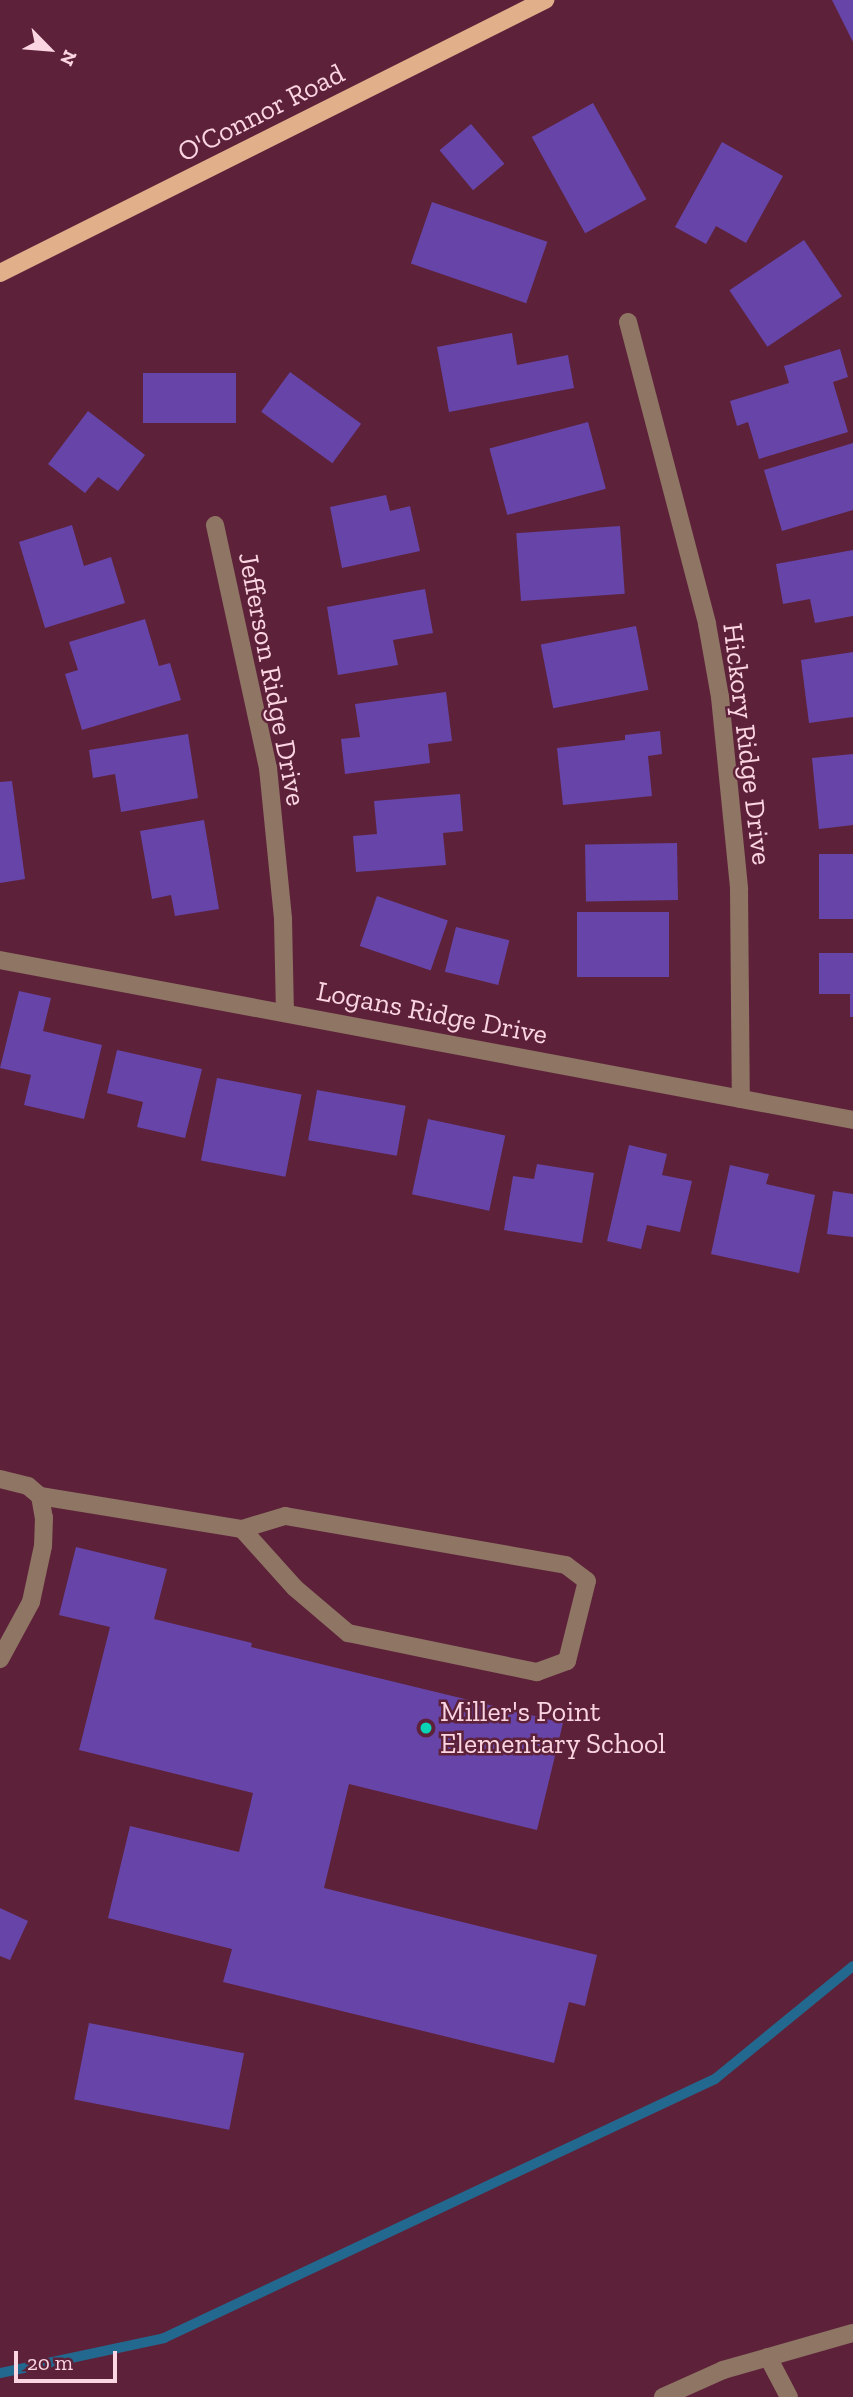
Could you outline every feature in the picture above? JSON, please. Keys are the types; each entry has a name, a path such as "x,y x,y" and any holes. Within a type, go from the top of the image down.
{"main road":[{"name":"O'Connor Road","path":"0,273 545,0"}],"street":[{"name":"Hickory Ridge Drive","path":"628,322 707,624 720,696 738,889 741,1099"},
{"name":"Jefferson Ridge Drive","path":"215,524 268,768 283,919 285,1012"},
{"name":"Logans Ridge Drive","path":"0,960 853,1120"},
{"path":"0,1479 28,1486 40,1496 242,1529 285,1516 566,1565 587,1581 568,1661 537,1672 348,1633 295,1588 242,1529"},
{"path":"0,1659 31,1602 43,1546 40,1496"},
{"path":"663,2397 723,2370 853,2333"},
{"path":"768,2357 789,2397"}],"building":[{"path":"832,0 853,0 853,42"},
{"path":"593,103 646,199 585,233 532,137"},
{"path":"471,124 504,164 473,190 440,150"},
{"path":"722,142 783,176 746,243 716,226 706,244 675,227"},
{"path":"432,202 547,242 526,303 411,263"},
{"path":"804,240 842,296 767,347 729,290"},
{"path":"512,333 517,365 568,355 574,388 449,412 437,347"},
{"path":"840,349 848,377 833,382 848,432 759,459 748,422 737,426 730,401 789,383 784,366"},
{"path":"290,372 361,424 332,463 261,412"},
{"path":"143,373 236,373 236,423 143,423"},
{"path":"88,411 145,455 118,491 98,477 85,493 48,464"},
{"path":"588,422 606,489 507,515 489,448"},
{"path":"853,443 853,510 782,531 764,470"},
{"path":"386,495 390,511 410,506 420,551 342,568 330,507"},
{"path":"72,525 84,566 111,557 125,603 45,628 19,542"},
{"path":"620,526 625,594 521,601 516,533"},
{"path":"853,550 853,616 815,623 810,599 783,604 776,564"},
{"path":"425,589 433,633 393,640 398,665 338,675 327,607"},
{"path":"145,619 159,666 170,663 181,700 82,730 65,674 78,670 69,642"},
{"path":"636,626 648,690 553,708 541,645"},
{"path":"853,652 853,717 809,723 801,660"},
{"path":"446,692 452,741 428,744 430,763 345,774 341,739 360,737 355,704"},
{"path":"660,731 662,754 648,756 652,796 563,805 557,748 625,740 625,735"},
{"path":"188,734 198,798 121,812 115,774 93,778 89,750"},
{"path":"853,754 853,825 819,829 812,758"},
{"path":"12,781 25,879 0,883 0,782"},
{"path":"460,794 463,831 443,833 446,865 356,872 353,836 377,834 374,801"},
{"path":"204,820 219,909 175,916 171,895 152,899 140,831"},
{"path":"677,843 678,900 586,902 585,845"},
{"path":"819,854 853,854 853,919 819,919"},
{"path":"377,896 448,920 431,971 360,946"},
{"path":"577,912 669,912 669,977 577,977"},
{"path":"456,927 509,940 498,985 445,972"},
{"path":"819,953 853,953 853,1017 850,1017 850,994 819,994"},
{"path":"19,991 51,998 43,1031 102,1045 84,1119 24,1105 31,1075 0,1068"},
{"path":"117,1050 202,1069 185,1138 137,1127 143,1102 107,1093"},
{"path":"217,1078 301,1094 285,1177 201,1160"},
{"path":"317,1090 406,1106 397,1156 308,1140"},
{"path":"428,1119 505,1135 489,1211 412,1194"},
{"path":"629,1145 667,1154 662,1175 692,1181 680,1232 647,1225 641,1249 607,1241"},
{"path":"537,1164 594,1173 582,1243 504,1230 513,1176 534,1179"},
{"path":"730,1165 769,1174 766,1184 815,1195 799,1273 711,1254"},
{"path":"833,1191 853,1194 853,1237 827,1234"},
{"path":"76,1547 167,1569 154,1619 252,1643 251,1647 563,1723 537,1830 349,1784 324,1888 597,1955 585,2006 569,2002 554,2063 223,1982 232,1949 108,1918 130,1826 239,1852 253,1793 79,1750 110,1627 59,1615"},
{"path":"0,1908 28,1921 10,1960 0,1956"},
{"path":"89,2023 244,2053 229,2130 74,2100"}],"waterway":[{"path":"0,2373 164,2338 715,2079 853,1966"}],"place":[{"name":"Miller's Point Elementary School","path":"426,1728"}]}
